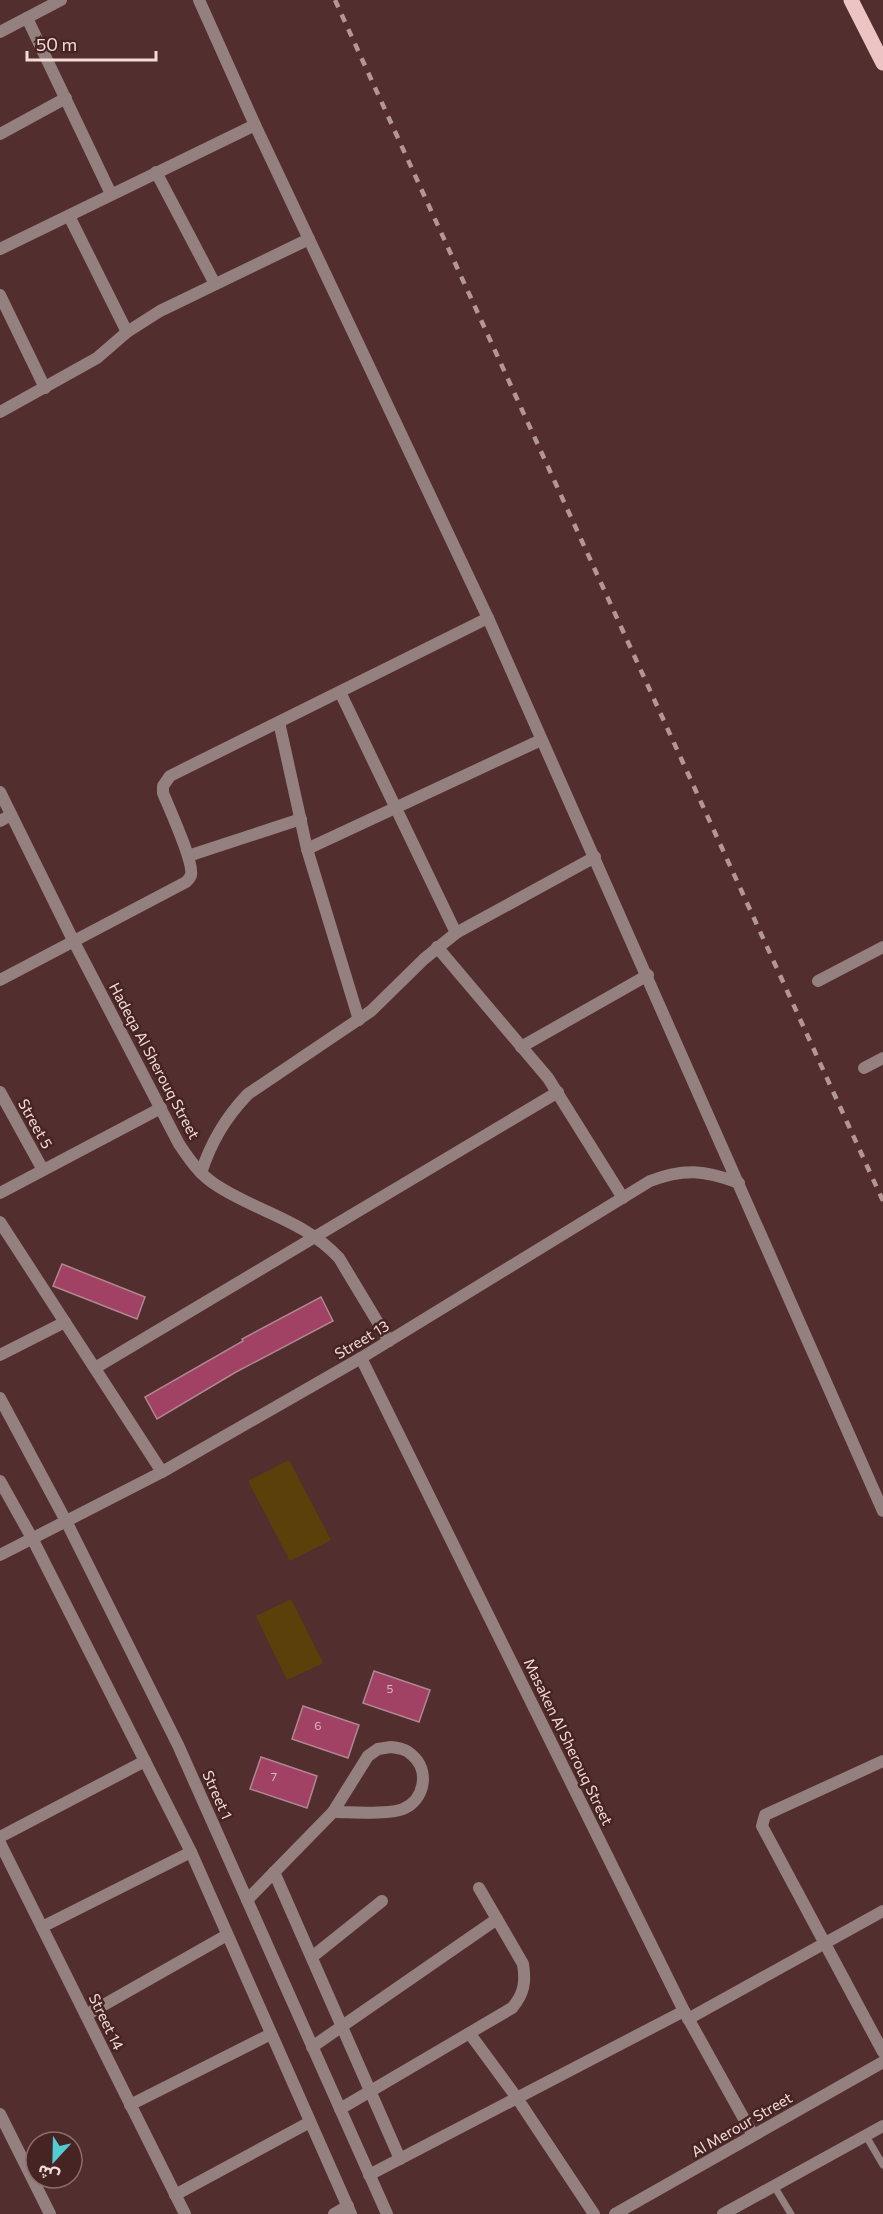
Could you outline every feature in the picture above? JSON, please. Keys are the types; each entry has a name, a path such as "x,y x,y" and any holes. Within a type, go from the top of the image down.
{"main road":[{"path":"851,0 883,63"}],"street":[{"path":"0,32 61,0"},
{"path":"199,0 255,125 488,618 648,975 883,1511"},
{"path":"27,18 111,194"},
{"path":"0,134 66,98"},
{"path":"0,249 255,125"},
{"path":"156,172 216,284"},
{"path":"69,216 127,332"},
{"path":"0,412 97,358 127,332 160,311 309,239"},
{"path":"0,295 45,388"},
{"path":"0,980 186,882 191,877 188,856 163,793 166,779 488,618"},
{"path":"340,692 456,933"},
{"path":"279,722 307,849 359,1020"},
{"path":"307,849 541,740"},
{"name":"Hadeqa Al Sherouq Street","path":"0,792 5,818 73,940 179,1144 201,1173 216,1185 316,1236 339,1258 389,1341"},
{"path":"188,856 301,819"},
{"path":"201,1173 208,1151 219,1130 248,1094 371,1011 437,947 456,933 595,857"},
{"path":"437,947 558,1092 624,1198"},
{"path":"818,981 883,947"},
{"path":"521,1047 648,975"},
{"path":"864,1068 883,1058"},
{"name":"Street 5","path":"0,1092 43,1170"},
{"path":"95,1368 558,1092"},
{"path":"0,1193 161,1108"},
{"name":"Street 13","path":"0,1555 162,1472 362,1358 650,1181 684,1172 703,1172 739,1183"},
{"path":"0,1221 162,1472"},
{"path":"0,1355 65,1322"},
{"name":"Masaken Al Sherouq Street","path":"362,1358 686,2015 753,2135"},
{"name":"Street 1","path":"0,1398 66,1521 178,1744 387,2214"},
{"path":"0,1481 32,1538 190,1852 350,2210 334,2214"},
{"path":"247,1900 333,1812 368,1756 378,1749 391,1747 404,1749 414,1756 421,1767 424,1779 421,1792 414,1802 403,1809 333,1812"},
{"path":"0,1838 145,1761"},
{"path":"883,1761 765,1815 762,1820 762,1826 883,2052"},
{"name":"Street 14","path":"0,1844 185,2214"},
{"path":"42,1927 190,1852"},
{"path":"274,1872 400,2159"},
{"path":"340,2109 470,2034 512,2008 520,1999 524,1988 523,1964 479,1888"},
{"path":"312,1957 382,1901"},
{"path":"369,2175 517,2098 686,2015 883,1911"},
{"path":"312,2048 497,1919"},
{"path":"86,2015 227,1935"},
{"path":"130,2105 271,2034"},
{"path":"470,2034 517,2098 594,2214"},
{"name":"Al Merour Street","path":"615,2214 883,2062"},
{"path":"0,2114 50,2214"},
{"path":"175,2195 310,2122"},
{"path":"723,2214 883,2126"}],"lane":[{"path":"866,2136 883,2165"},
{"path":"774,2186 791,2214"}],"shaded area":[{"path":"289,1460 331,1540 290,1561 248,1481"},
{"path":"291,1599 323,1663 287,1680 256,1616"}],"building":[{"path":"62,1264 145,1297 137,1319 53,1286"},
{"path":"321,1297 333,1321 236,1372 157,1419 145,1397 243,1341 242,1339"},
{"path":"374,1671 430,1690 419,1722 363,1703"},
{"path":"303,1706 359,1725 348,1758 292,1739"},
{"path":"261,1757 317,1776 307,1808 250,1789"}],"railway":[{"path":"335,0 883,1201"}]}
